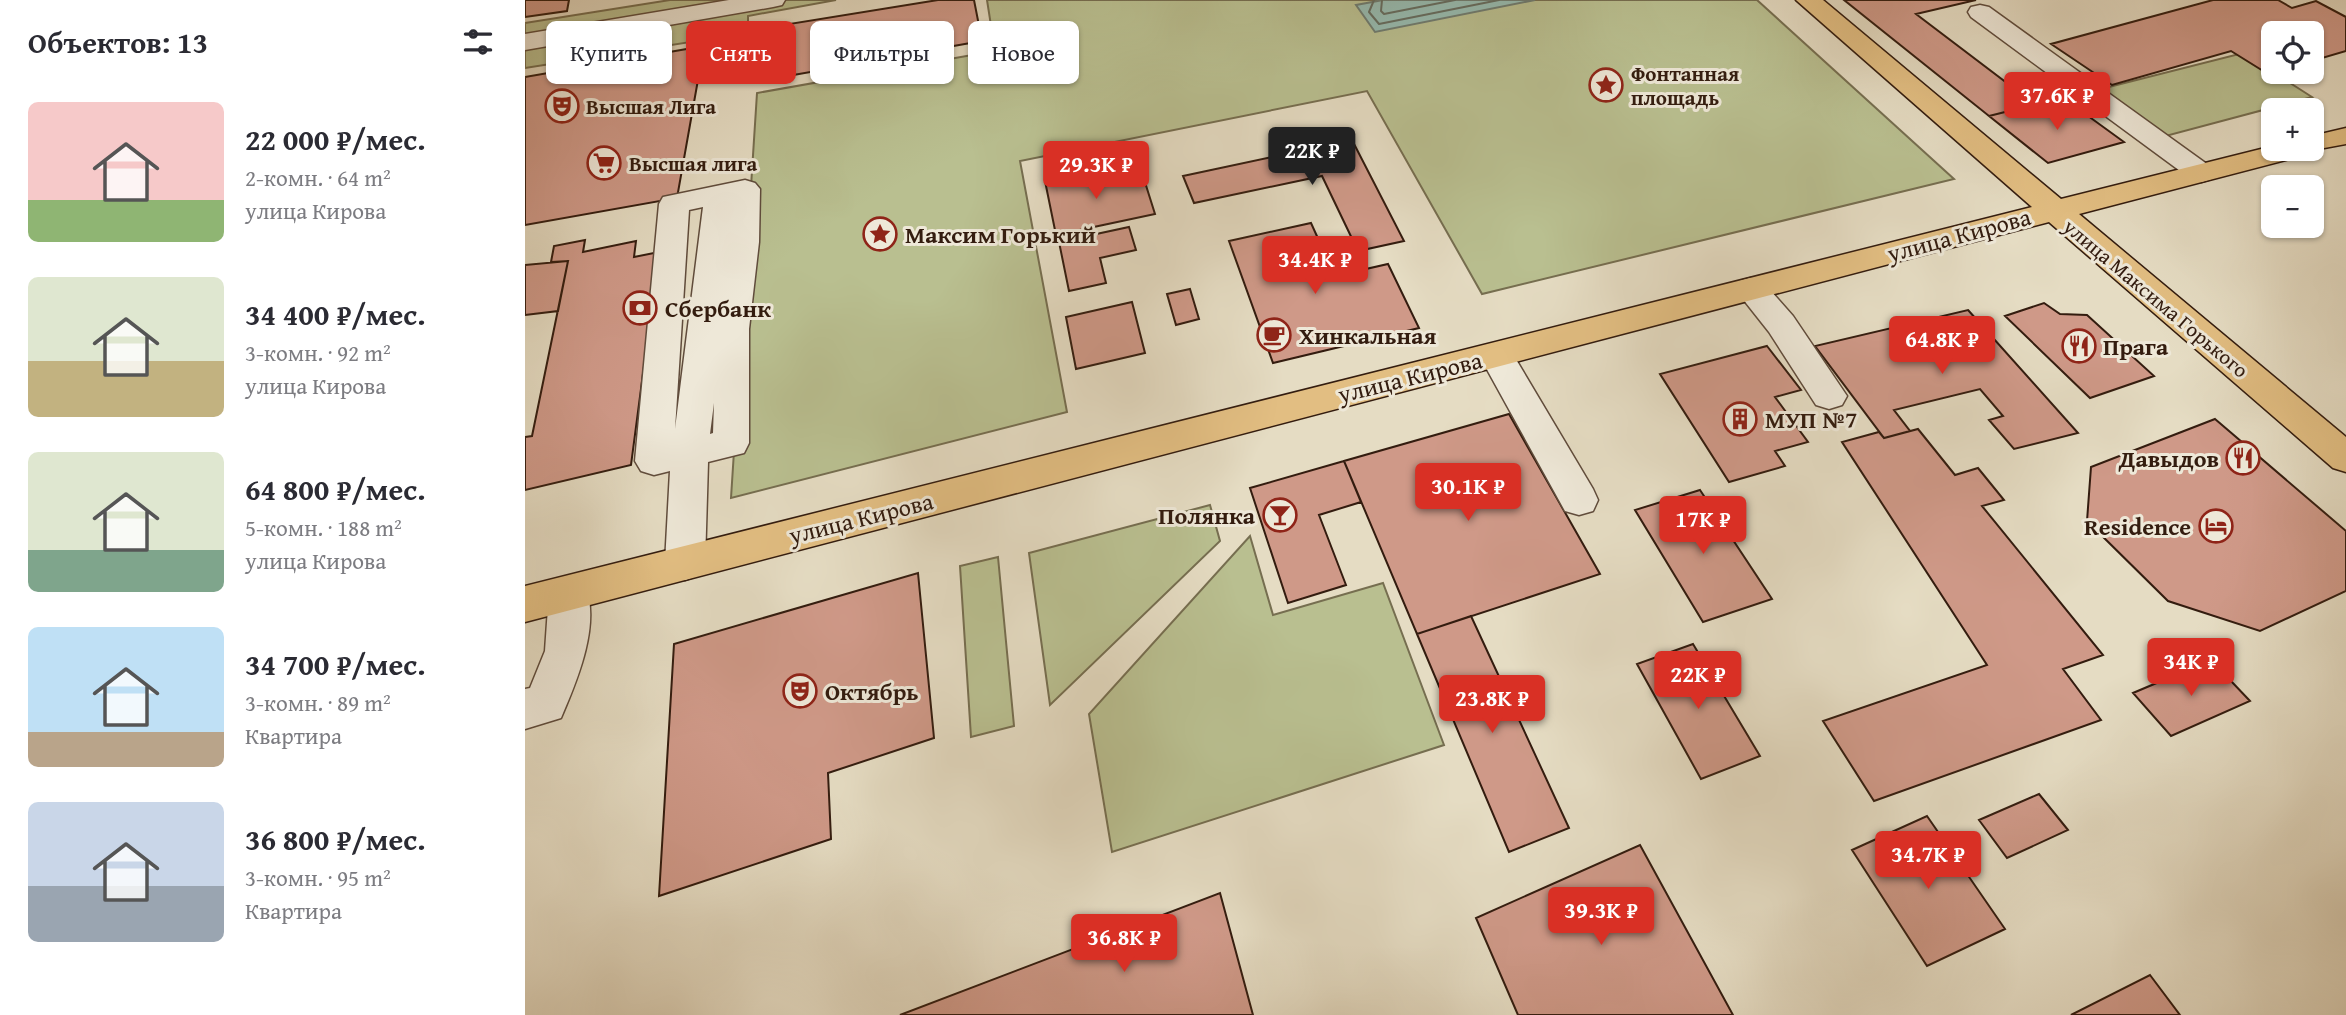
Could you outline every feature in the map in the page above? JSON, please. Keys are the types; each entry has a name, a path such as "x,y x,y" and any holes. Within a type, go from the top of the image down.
{"main road":[{"name":"улица Максима Горького","path":"1808,0 2346,458"},
{"path":"2324,141 2346,136"},
{"name":"улица Кирова","path":"525,604 2261,158"}],"street":[{"path":"525,42 773,0"},
{"path":"1980,12 2201,173"},
{"path":"685,563 690,453 720,194"},
{"path":"1751,289 1786,331 1829,396"},
{"path":"1496,355 1579,500"},
{"path":"525,709 545,704 566,651 569,593"}],"green space":[{"path":"670,0 836,0 748,16 748,21 686,21 686,43 672,45 672,21 546,21 546,65 525,68 525,23"},
{"path":"987,0 1757,0 1954,179 1482,294 1367,91 1020,161 1067,412 731,498 757,93 810,84 954,84 954,58 968,56 968,84 1079,84 1079,21 990,21"},
{"path":"2243,53 2261,64 2261,84 2292,84 2312,97 2261,98 2261,111 2162,137 2097,90"},
{"path":"1210,505 1220,541 1050,705 1029,553"},
{"path":"1250,536 1273,615 1383,583 1444,745 1112,852 1089,714"},
{"path":"998,557 1014,726 971,737 960,566"}],"water":[{"path":"1383,0 1535,0 1375,32 1356,5"}],"building":[{"path":"525,0 569,0 567,11 525,17"},
{"path":"938,0 974,0 978,21 968,21 968,43 954,46 954,21 810,21 810,72 796,75 796,23"},
{"path":"1844,0 1976,0 1916,14 2024,96 2010,99 2021,108 1989,116"},
{"path":"2213,0 2278,0 2292,8 2316,1 2346,17 2346,51 2324,57 2324,21 2261,21 2261,70 2231,51 2112,85 2051,44"},
{"name":"Высшая лига","path":"686,49 686,84 697,84 677,198 525,225 525,77 546,73 546,84 672,84 672,52"},
{"path":"2073,105 2124,142 2048,163 1989,116 2021,108 2031,116"},
{"path":"1352,140 1404,241 1358,251 1322,176 1194,203 1183,176"},
{"path":"1106,169 1110,183 1143,176 1155,214 1056,235 1045,181"},
{"path":"1311,223 1335,276 1388,264 1419,328 1273,363 1229,241"},
{"path":"1129,227 1136,250 1100,258 1106,283 1069,291 1059,242"},
{"path":"585,240 583,252 636,241 634,257 659,252 631,465 525,490 525,437 532,436 568,261 551,262 554,246"},
{"path":"568,261 558,311 525,315 525,265"},
{"path":"1190,289 1199,319 1176,325 1167,294"},
{"path":"1132,302 1145,353 1076,369 1066,317"},
{"name":"Прага","path":"2044,303 2060,314 2087,315 2154,376 2090,398 2005,316"},
{"path":"1968,310 2078,433 2014,449 1989,420 2003,416 1980,389 1894,410 1910,431 1884,438 1815,346"},
{"name":"МУП №7","path":"1767,346 1801,390 1775,397 1808,442 1775,451 1785,466 1729,482 1660,374"},
{"path":"1509,414 1600,574 1417,634 1344,461"},
{"name":"Residence","path":"2215,419 2346,531 2346,591 2260,631 2168,601 2087,521 2091,467"},
{"path":"1918,429 1955,475 1978,468 2004,500 1982,506 2103,655 2063,669 2101,720 1874,801 1823,721 1987,665 1842,442 1879,432 1884,438"},
{"path":"1344,461 1361,502 1319,515 1346,585 1288,603 1250,488"},
{"path":"1700,490 1772,599 1703,622 1635,510"},
{"name":"Октябрь","path":"918,573 934,738 828,773 831,839 659,896 674,644"},
{"path":"1471,616 1569,828 1509,852 1417,634"},
{"path":"1693,644 1760,756 1701,779 1637,664"},
{"path":"2211,660 2250,701 2171,736 2133,693"},
{"path":"2039,794 2068,830 2007,858 1979,820"},
{"path":"1927,816 2005,929 1927,966 1852,850"},
{"path":"1640,845 1733,1015 1518,1015 1476,918"},
{"path":"1220,893 1253,1015 900,1015"},
{"path":"2150,975 2180,1015 2071,1015"}],"place":[{"name":"Фонтанная площадь","path":"1606,85"},
{"name":"Высшая Лига","path":"562,106"},
{"name":"Высшая лига","path":"604,163"},
{"name":"Максим Горький","path":"880,234"},
{"name":"Сбербанк","path":"640,308"},
{"name":"Хинкальная","path":"1274,335"},
{"name":"Прага","path":"2079,346"},
{"name":"МУП №7","path":"1740,419"},
{"name":"Давыдов","path":"2243,458"},
{"name":"Полянка","path":"1280,515"},
{"name":"Residence","path":"2216,526"},
{"name":"Октябрь","path":"800,691"}]}
